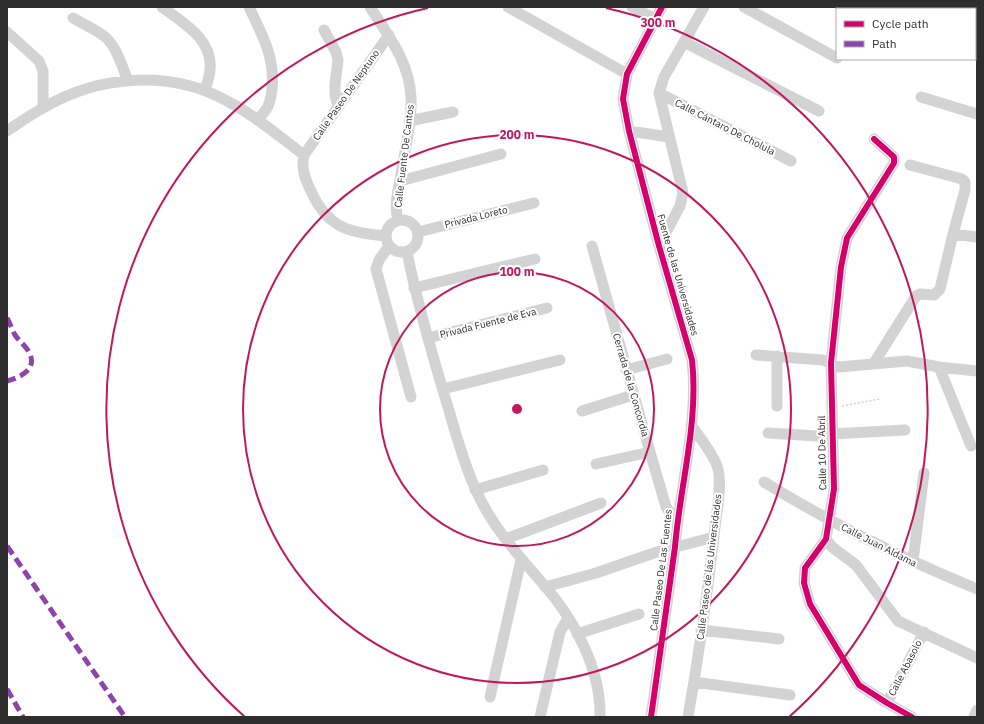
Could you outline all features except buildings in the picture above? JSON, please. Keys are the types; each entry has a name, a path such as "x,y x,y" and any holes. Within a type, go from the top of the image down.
{"street":[{"path":"162,7 195,31 205,46 210,60 210,70 205,90"},
{"path":"249,7 267,46 272,66 270,102 266,110 257,120"},
{"name":"Calle Fuente De Cantos","path":"370,7 389,35 402,61 408,76 411,97 409,121 396,209 398,220"},
{"path":"508,7 627,74"},
{"path":"632,7 655,19"},
{"name":"Fuente de las Universidades","path":"662,7 627,74 623,99 628,131 692,360 694,379 691,425"},
{"path":"659,93 664,77 704,7"},
{"path":"744,7 836,57"},
{"path":"73,18 104,35 115,50 128,81"},
{"path":"324,30 336,52 338,60 335,96 338,106"},
{"path":"7,32 39,61 42,66 43,108"},
{"name":"Calle Paseo De Neptuno","path":"304,155 389,35"},
{"path":"684,42 819,111"},
{"path":"7,131 43,108 77,92 104,84 148,80 166,81 205,90 229,101 304,155 302,169 314,200 326,216 346,229 388,241 397,252 407,252 415,246 419,236 413,223 403,219 398,220 389,226 388,241 376,269 411,397"},
{"name":"Fuente de las Universidades","path":"659,93 683,193 680,206 659,246"},
{"name":"Calle Cántaro De Cholula","path":"659,93 791,161"},
{"path":"921,97 977,114"},
{"path":"409,121 453,112"},
{"path":"628,131 669,137"},
{"name":"Calle 10 De Abril","path":"874,139 894,157 894,163 847,238 841,267 831,363 834,489 826,539 805,568 804,583 810,604 859,685 887,703"},
{"path":"400,180 501,154"},
{"path":"874,363 916,296 920,294 934,295 940,289 965,190 965,182 962,179 910,165"},
{"name":"Privada Loreto","path":"418,232 534,203"},
{"path":"953,234 977,237"},
{"name":"Cerrada de la Concordia","path":"592,246 666,507 677,519"},
{"path":"407,252 414,288 443,390 465,461 476,490 490,517 506,540 521,560 545,587 568,618 577,634 590,662 598,689 600,717"},
{"path":"414,288 534,259"},
{"name":"Privada Fuente de Eva","path":"428,338 547,308"},
{"path":"756,356 777,356 823,360 839,367 907,361 939,367 977,371"},
{"path":"777,356 777,406"},
{"path":"626,370 667,359"},
{"path":"443,390 560,360"},
{"path":"939,367 971,446"},
{"path":"582,411 633,395"},
{"name":"Calle Paseo De Las Fuentes","path":"653,715 675,547 677,519 691,425"},
{"name":"Calle Paseo de las Universidades","path":"687,716 694,682 714,537 720,478 718,467 691,425"},
{"path":"768,433 833,435 905,430"},
{"path":"596,464 650,452"},
{"path":"476,490 543,470"},
{"path":"913,561 924,473"},
{"name":"Calle Juan Aldama","path":"764,482 830,520 913,561 977,589"},
{"path":"506,540 601,503"},
{"path":"545,587 596,573 675,547 714,537"},
{"path":"826,539 832,547 856,565 898,621 977,658"},
{"path":"490,697 521,560"},
{"path":"577,634 639,614"},
{"path":"540,717 560,632 568,618"},
{"path":"701,630 779,639"},
{"name":"Calle Abasolo","path":"887,703 924,632"},
{"path":"694,682 790,695"},
{"path":"887,703 912,717"},
{"path":"974,717 977,710"}],"path":[{"path":"832,408 880,399"}],"marked path":[{"path":"7,318 15,335 26,347 31,358 30,368 27,371 22,375 7,381"},
{"path":"7,546 125,717"},
{"path":"7,689 23,717"}],"cycle path":[{"path":"651,717 691,430 693,407 692,360 659,246 629,131 623,99 627,74 662,7"},
{"path":"874,139 894,157 894,163 847,238 841,267 831,363 834,489 826,539 805,568 804,583 810,604 859,685 912,717"}]}
